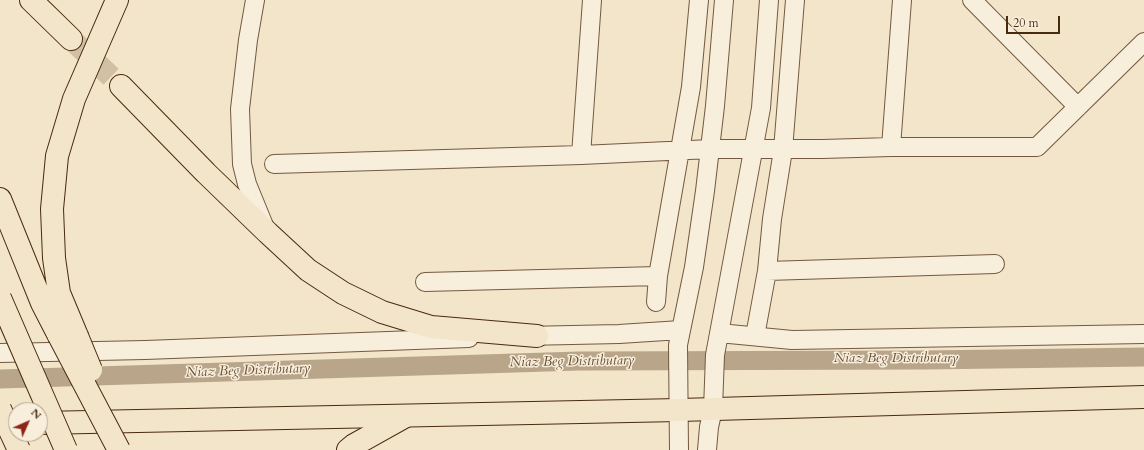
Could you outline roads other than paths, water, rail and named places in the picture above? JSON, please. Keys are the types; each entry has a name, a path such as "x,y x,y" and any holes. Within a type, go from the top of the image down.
{"main road":[{"path":"31,0 71,39"},
{"path":"116,0 74,99 57,156 52,209 54,258 68,336 119,450"},
{"path":"121,86 206,173 268,233 308,270 343,293 382,312 431,327 537,336"},
{"path":"0,199 42,303 68,336 122,450"},
{"path":"0,298 66,450"},
{"path":"48,423 406,416 678,400 1144,397"},
{"path":"0,409 19,450"},
{"path":"348,450 354,445 406,416"}],"street":[{"path":"255,0 248,40 240,109 242,164 255,204 268,233"},
{"path":"581,155 592,0"},
{"path":"656,302 658,276 691,88 699,0"},
{"path":"679,450 678,345 694,267 710,149 724,0"},
{"path":"707,450 714,400 715,355 761,108 769,0"},
{"path":"755,336 767,271 772,219 783,150 795,0"},
{"path":"891,147 902,0"},
{"path":"972,0 1078,107"},
{"path":"274,164 581,155 710,149 783,150 891,147 1037,147 1144,42"},
{"path":"767,271 995,264"},
{"path":"426,282 658,276"},
{"path":"0,353 145,350 618,334 681,330"},
{"path":"720,333 792,340 1144,334"}],"waterway":[{"name":"Niaz Beg Distributary","path":"0,379 579,361 925,360 1144,357"}],"tunnel":[{"path":"71,39 121,86"}]}
